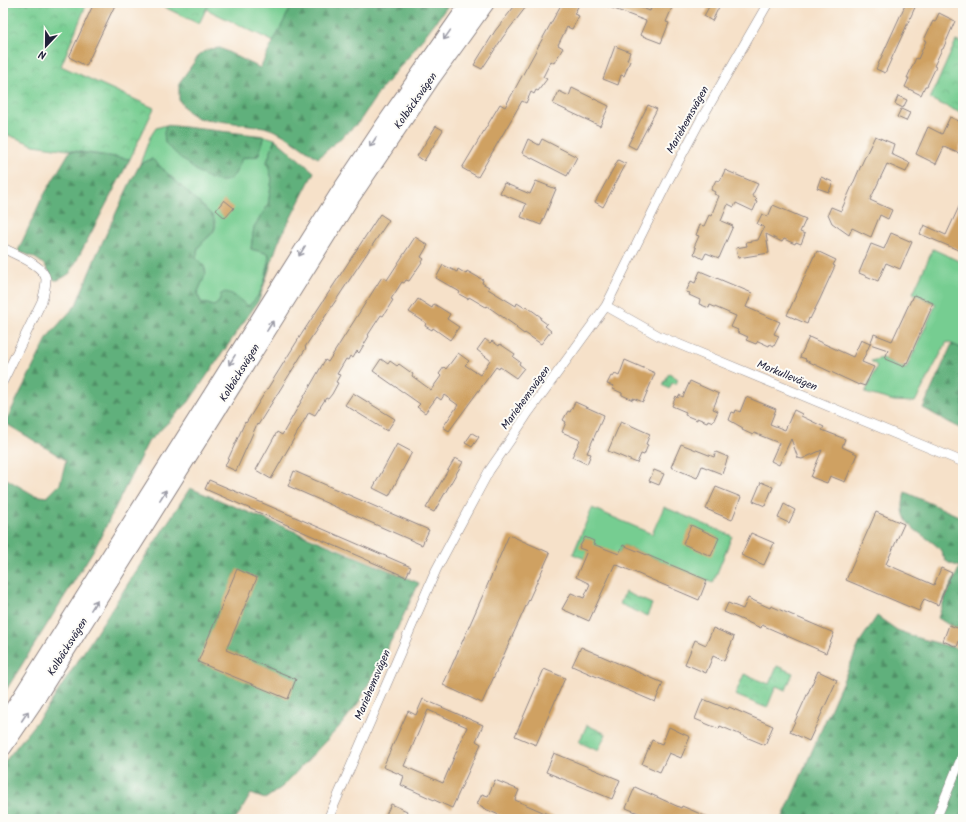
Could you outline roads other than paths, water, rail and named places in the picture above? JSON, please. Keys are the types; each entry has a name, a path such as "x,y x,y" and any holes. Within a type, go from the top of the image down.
{"highway":[{"name":"Kolbäcksvägen","path":"3,724 20,700 338,194 469,3"},
{"name":"Kolbäcksvägen","path":"3,748 33,704 349,201 432,78 486,3"}],"street":[{"name":"Mariehemsvägen","path":"328,819 436,570 460,524 489,471 528,413 606,306 668,181 699,123 768,3"},
{"path":"3,248 36,265 42,270 46,277 42,301 3,381"},
{"name":"Morkullevägen","path":"606,306 659,336 963,462"},
{"path":"936,819 963,754"}]}
